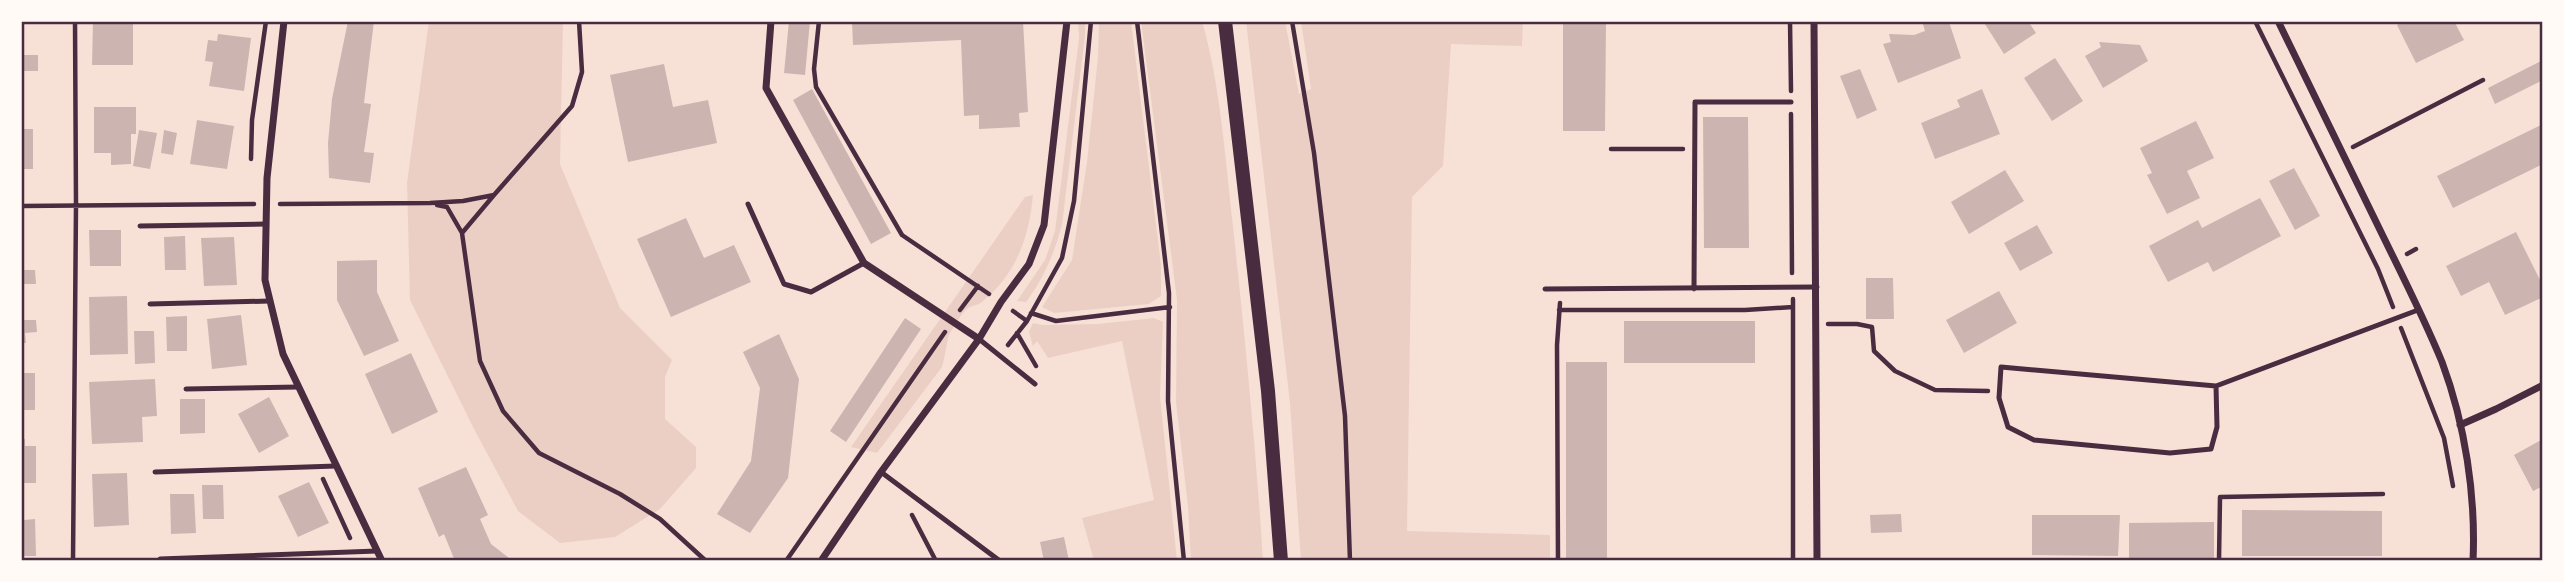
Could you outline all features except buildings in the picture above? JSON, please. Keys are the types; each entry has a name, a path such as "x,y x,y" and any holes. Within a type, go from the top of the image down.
{"main road":[{"path":"1224,21 1268,391 1281,561"}],"street":[{"path":"284,21 271,124 265,204 265,279 283,354 382,561"},
{"path":"771,21 766,88 864,263 979,339"},
{"path":"821,561 1029,264 1044,225 1067,21"},
{"path":"1814,21 1817,561"},
{"path":"2278,21 2442,363 2460,425 2475,522 2473,561"},
{"path":"2460,425 2543,384"}],"lane":[{"path":"1694,289 1695,102 1791,102"},
{"path":"748,204 784,284 811,292 864,263"},
{"path":"140,226 266,224"},
{"path":"1545,289 1817,287"},
{"path":"150,304 269,301"},
{"path":"2216,386 2217,427 2211,449 2170,453 2034,440 2008,427 1999,398 2001,367 2216,386 2418,310"},
{"path":"979,339 1035,384"},
{"path":"186,390 299,387"},
{"path":"155,472 336,466"},
{"path":"881,472 1000,561"},
{"path":"160,559 377,551"}],"path":[{"path":"74,561 75,21"},
{"path":"462,233 572,106 582,72 579,21"},
{"path":"819,21 814,69 816,87 902,235 1027,321"},
{"path":"1137,21 1170,307 1168,401 1184,561"},
{"path":"1292,21 1314,153 1345,416 1350,561"},
{"path":"2255,21 2378,269 2444,438 2455,496"},
{"path":"2343,152 2483,80"},
{"path":"1611,149 1695,149"},
{"path":"21,206 430,203 463,201 494,195"},
{"path":"430,203 447,207 462,233 480,361 503,411 539,453 620,494 660,519 706,561"},
{"path":"786,561 978,286"},
{"path":"1558,561 1557,345 1561,289"},
{"path":"1031,313 1056,321 1170,307"},
{"path":"1559,310 1745,310 1793,307"},
{"path":"1857,324 1872,327 1874,351 1895,371 1935,390 2000,391"},
{"path":"1017,333 1039,369"},
{"path":"895,481 936,561"},
{"path":"2219,561 2220,497 2383,494"}],"shaded area":[{"path":"429,21 563,21 560,164 620,308 672,360 665,377 665,419 696,447 696,468 660,509 615,537 560,543 518,511 410,300 407,183"},
{"path":"1078,21 1085,21 1085,36 1062,225 1052,256 1038,284 1026,302 1017,301 1045,260 1055,231 1079,38"},
{"path":"1099,21 1131,21 1161,265 1161,296 1149,304 1054,313 1042,307 1072,260 1087,162"},
{"path":"1141,21 1202,21 1214,72 1222,123 1254,435 1263,561 1191,561 1188,506 1176,402 1177,300"},
{"path":"1246,21 1285,21 1299,94 1311,89 1301,21 1523,21 1522,46 1451,44 1443,166 1412,197 1407,531 1550,535 1550,561 1301,561 1290,403"},
{"path":"1033,195 1024,240 1013,266 995,290 960,316 949,335 942,367 877,453 851,447 1025,197"},
{"path":"1154,318 1163,322 1160,396 1177,561 1094,561 1082,518 1154,500 1122,341 1048,358 1037,341 1033,346 1029,332 1033,323 1098,324"}]}
